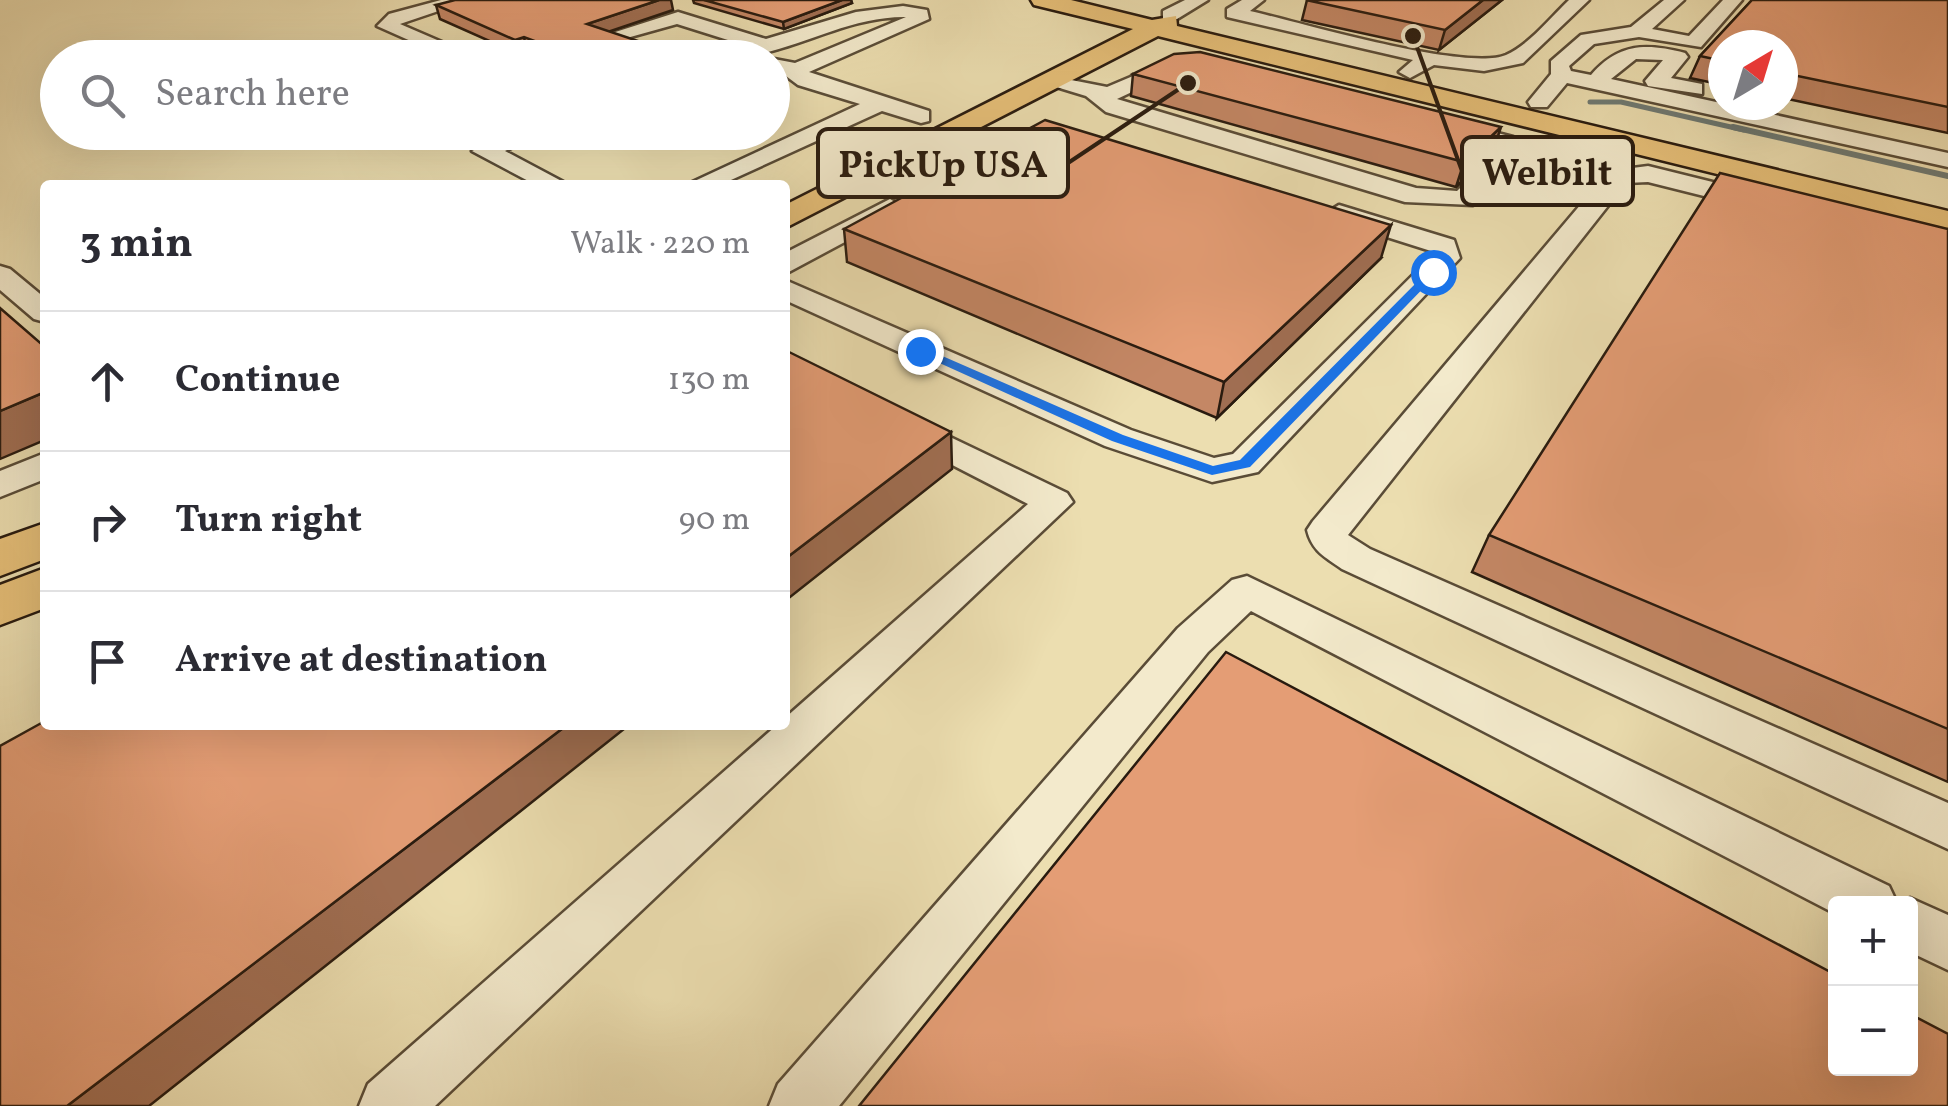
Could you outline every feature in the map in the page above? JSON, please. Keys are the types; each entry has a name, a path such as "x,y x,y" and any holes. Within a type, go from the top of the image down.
{"main road":[{"path":"1042,0 1154,11 1420,65 1531,110 1948,221"},
{"path":"790,215 1051,82 1154,11"},
{"path":"886,133 1154,11 1328,70 1948,199"},
{"path":"0,558 40,542"},
{"path":"0,606 40,589"}],"lane":[{"path":"423,40 387,26 396,18 462,0"},
{"path":"1256,0 1234,13 1420,65 1496,68 1513,63 1580,0"},
{"path":"1562,74 1558,65 1588,40 1637,32 1694,43 1732,0"},
{"path":"790,41 866,9 904,7 920,14 918,19 796,70"},
{"path":"1269,20 1292,7"},
{"path":"1637,32 1667,7"},
{"path":"1630,8 1667,7"},
{"path":"616,35 675,9 733,40"},
{"path":"1597,82 1618,57 1638,50 1678,57 1656,81 1708,93"},
{"path":"1096,94 1119,90 1173,64 1200,64"},
{"path":"790,67 806,80 921,116"},
{"path":"1298,89 1328,70"},
{"path":"1562,74 1948,160"},
{"path":"1498,140 1562,74"},
{"path":"1051,82 1096,94 1114,107 1438,200 1464,198 1513,150 1498,140 1426,122"},
{"path":"790,144 879,104"},
{"path":"1798,112 1948,144"},
{"path":"958,130 1004,145"},
{"path":"790,262 1004,145 1038,135"},
{"path":"487,150 545,180"},
{"path":"709,180 776,150"},
{"path":"1948,249 1648,174 1618,176 1327,530 1330,542 1356,559 1948,827"},
{"path":"790,291 1118,438 1212,470 1245,464 1446,258 1444,246 1304,202"},
{"path":"0,275 40,309"},
{"path":"390,1106 1054,502 869,408"},
{"path":"0,485 40,467"},
{"path":"800,1106 1193,640 1246,591 1854,896"},
{"path":"1918,928 1948,943"}],"building":[{"path":"455,0 659,0 587,24 635,40 515,40 436,5"},
{"path":"704,0 842,0 783,22"},
{"path":"1306,0 1483,0 1445,30"},
{"path":"1752,0 1948,0 1948,107 1798,76 1798,30 1724,30"},
{"path":"1200,52 1501,127 1464,162 1133,74 1174,54"},
{"path":"1045,120 1391,225 1224,382 844,229"},
{"path":"1720,173 1948,229 1948,729 1489,535"},
{"path":"0,308 40,343 40,394 0,411"},
{"path":"790,352 951,432 790,555"},
{"path":"1226,652 1828,971 1828,1076 1918,1076 1918,1018 1948,1034 1948,1106 859,1106"},
{"path":"40,724 40,730 560,730 67,1106 0,1106 0,746"}],"waterway":[{"path":"1590,102 1621,102 1744,130"},
{"path":"1733,127 1948,176"}],"place":[{"name":"Welbilt","path":"1413,36"},
{"name":"PickUp USA","path":"1188,83"}],"route":[{"path":"920,351 1118,438 1212,470 1245,464 1433,272"}]}
